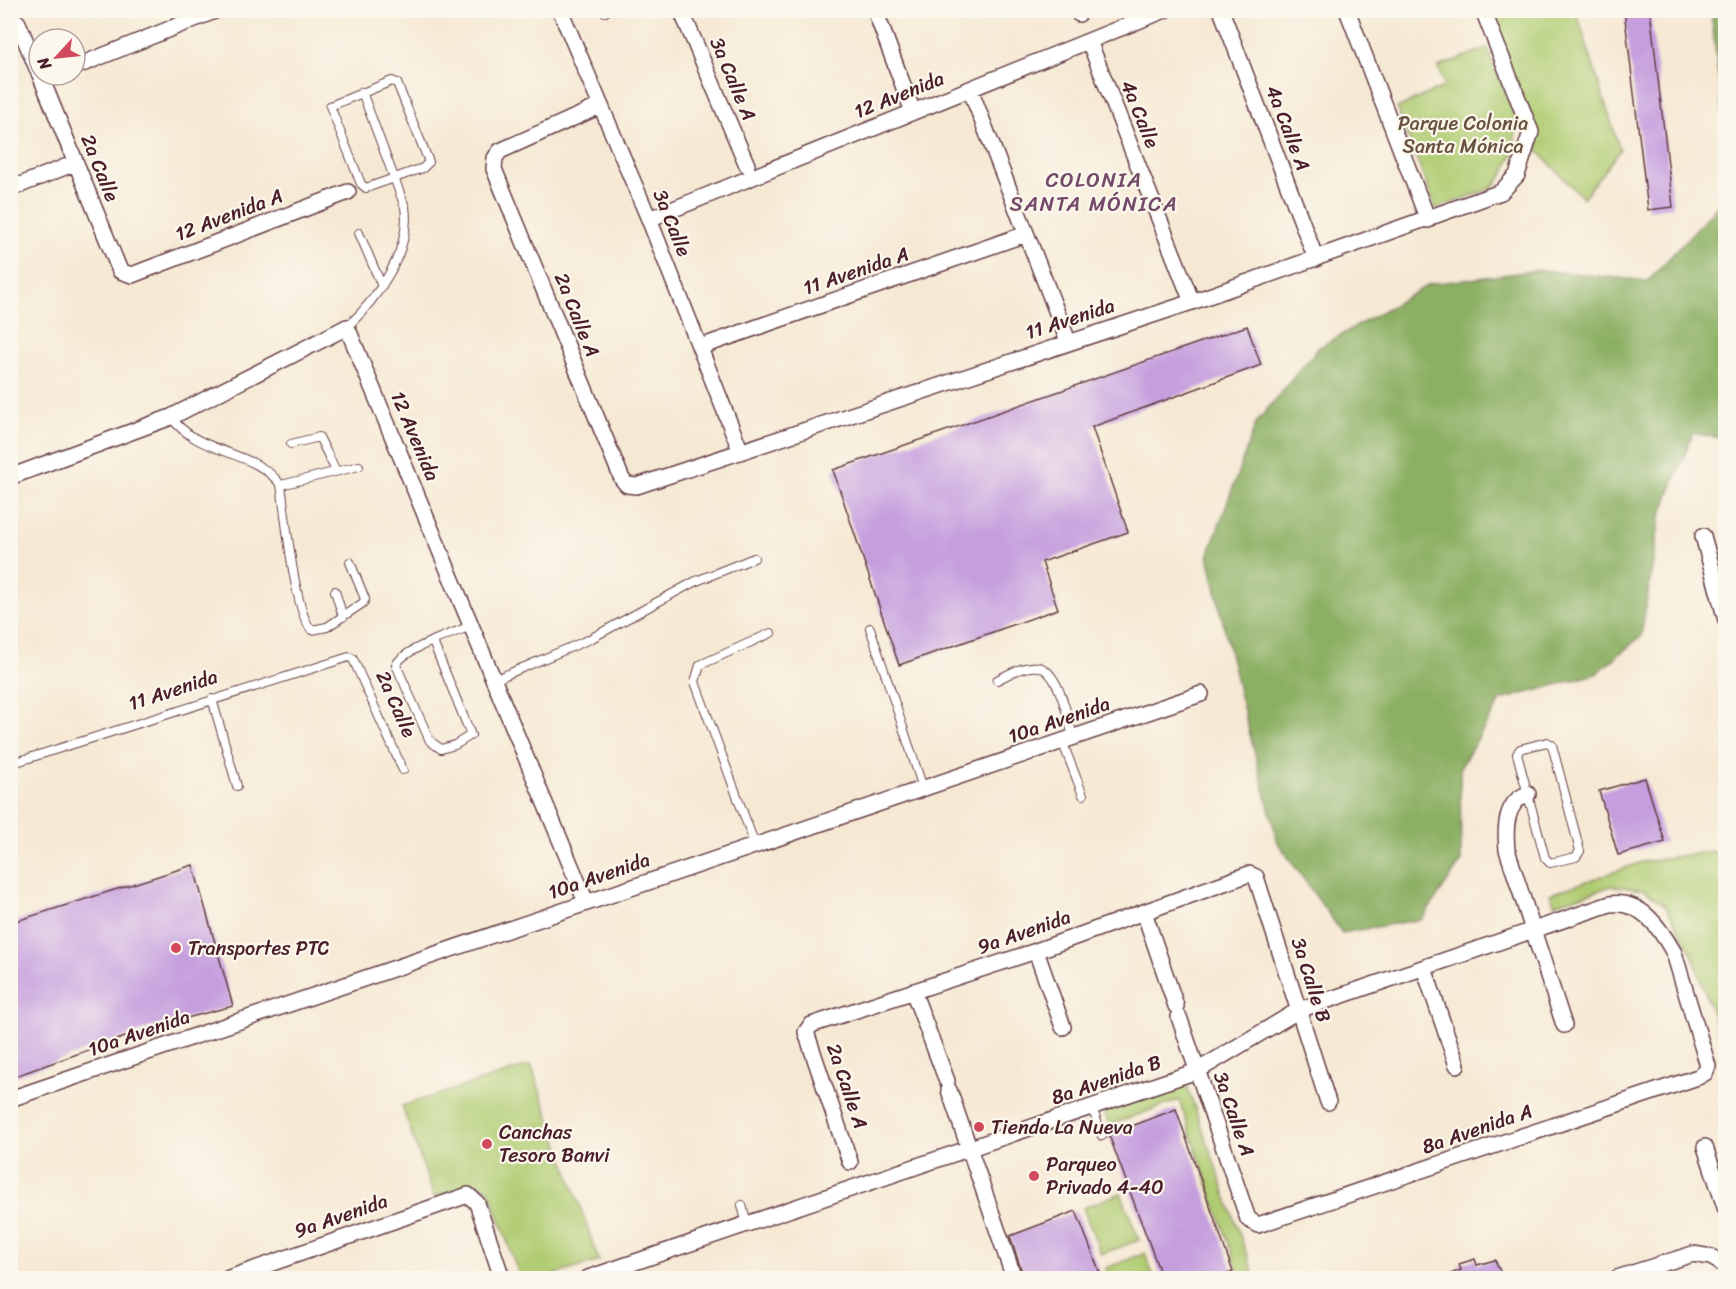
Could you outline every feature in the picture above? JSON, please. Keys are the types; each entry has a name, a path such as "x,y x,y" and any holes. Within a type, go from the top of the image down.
{"street":[{"path":"87,62 217,10"},
{"name":"3a Calle","path":"560,10 649,219 741,452"},
{"name":"3a Calle A","path":"681,10 747,165"},
{"path":"875,10 913,112"},
{"name":"12 Avenida","path":"649,219 1165,10"},
{"name":"4a Calle A","path":"1221,10 1316,260"},
{"path":"1347,10 1428,220"},
{"name":"11 Avenida","path":"627,485 637,486 1068,341 1192,302 1316,260 1501,192 1517,175 1532,132 1483,10"},
{"name":"2a Calle","path":"10,16 18,23 27,41"},
{"name":"4a Calle","path":"1089,41 1192,302"},
{"name":"2a Calle","path":"48,87 75,164 120,271 125,275"},
{"path":"970,89 1068,341"},
{"name":"2a Calle A","path":"600,106 500,151 495,158 494,169 622,479 627,485"},
{"path":"10,189 75,164"},
{"name":"12 Avenida A","path":"125,275 132,275 348,192"},
{"name":"11 Avenida A","path":"700,347 1026,234"},
{"path":"10,477 171,417 347,327"},
{"name":"12 Avenida","path":"347,327 586,903"},
{"path":"1703,536 1725,620"},
{"name":"10a Avenida","path":"10,1099 1201,694"},
{"path":"1528,794 1518,798 1511,807 1506,837 1531,930 1564,1025"},
{"name":"9a Avenida","path":"811,1025 1036,951 1249,874"},
{"name":"3a Calle B","path":"1249,874 1256,877 1328,1102"},
{"name":"8a Avenida B","path":"588,1278 1197,1071 1299,1010 1610,904 1628,904 1643,912 1656,925 1674,953 1709,1064"},
{"name":"3a Calle A","path":"1144,912 1248,1219 1252,1223"},
{"path":"1036,951 1063,1027"},
{"path":"1424,968 1457,1065"},
{"path":"913,991 948,1085 1014,1278"},
{"name":"2a Calle A","path":"811,1025 806,1032 850,1162"},
{"name":"8a Avenida A","path":"1252,1223 1258,1225 1698,1077 1707,1071 1709,1064"},
{"path":"1705,1147 1725,1210"},
{"name":"9a Avenida","path":"235,1278 468,1195 477,1203 501,1278"},
{"path":"1617,1278 1693,1254 1711,1257 1725,1266"}],"lane":[{"path":"392,81 397,83 429,162 423,168 395,178 363,187 330,109 334,103 392,81"},
{"path":"347,327 366,308 381,284 399,251 408,223 395,178 362,92"},
{"path":"359,233 381,284"},
{"path":"171,417 189,437 252,462 272,473 280,485 294,574 305,622 309,628 317,630 343,617 359,608 365,599 350,562"},
{"path":"291,444 320,437 336,471"},
{"path":"280,485 359,466"},
{"path":"494,680 590,639 694,582 754,558"},
{"path":"335,591 343,617"},
{"path":"433,642 471,735 454,745 441,749 430,741 396,670 400,658 433,642 471,626"},
{"path":"870,628 923,788"},
{"path":"755,845 695,682 700,665 771,633"},
{"name":"11 Avenida","path":"10,764 349,657"},
{"name":"2a Calle","path":"349,657 353,659 403,770"},
{"path":"997,680 1024,668 1039,667 1050,672 1062,700 1067,739 1083,795"},
{"path":"212,699 237,786"},
{"path":"1548,742 1552,745 1580,848 1578,856 1553,863 1546,861 1528,794 1517,752 1548,742"},
{"path":"1092,1107 1102,1136"},
{"path":"742,1205 747,1225"}],"green space":[{"path":"1483,11 1576,11 1620,150 1583,198 1537,150"},
{"path":"1711,11 1725,11 1725,136"},
{"name":"Parque Colonia Santa Mónica","path":"1487,48 1516,120 1514,151 1504,173 1492,188 1436,209 1397,108 1445,86 1438,67"},
{"path":"1725,198 1725,439 1693,433 1660,518 1641,636 1596,674 1501,700 1460,768 1461,862 1422,919 1342,933 1278,843 1240,696 1208,556 1256,423 1318,348 1430,284 1541,270 1648,281"},
{"path":"1712,851 1725,858 1725,1052 1693,956 1665,905 1643,890 1612,886 1555,904 1550,894 1642,862"},
{"name":"Canchas Tesoro Banvi","path":"531,1065 599,1261 544,1278 520,1278 489,1189 476,1183 434,1197 402,1106"},
{"path":"1184,1077 1253,1272 1240,1276 1179,1100 1109,1125 1102,1107"},
{"path":"1121,1193 1139,1240 1101,1254 1083,1208"},
{"path":"1145,1253 1154,1278 1109,1278 1106,1268"}],"building":[{"path":"1624,10 1650,10 1673,207 1648,210"},
{"path":"1247,326 1261,365 1092,427 1128,532 1042,562 1058,609 899,665 833,470"},
{"path":"1645,778 1665,842 1618,855 1599,791"},
{"path":"193,865 233,1006 156,1026 10,1078 10,923"},
{"path":"1176,1109 1233,1272 1215,1278 1162,1278 1109,1135"},
{"path":"1076,1211 1102,1278 1024,1278 1010,1236"},
{"path":"1475,1259 1477,1265 1495,1260 1503,1278 1445,1278 1461,1270 1459,1264"}],"place":[{"name":"Transportes PTC","path":"176,948"},
{"name":"Tienda La Nueva","path":"979,1127"},
{"name":"Canchas Tesoro Banvi","path":"487,1144"},
{"name":"Parqueo Privado 4-40","path":"1034,1176"}],"district":[{"name":"COLONIA SANTA MÓNICA","path":"1094,192"}]}
